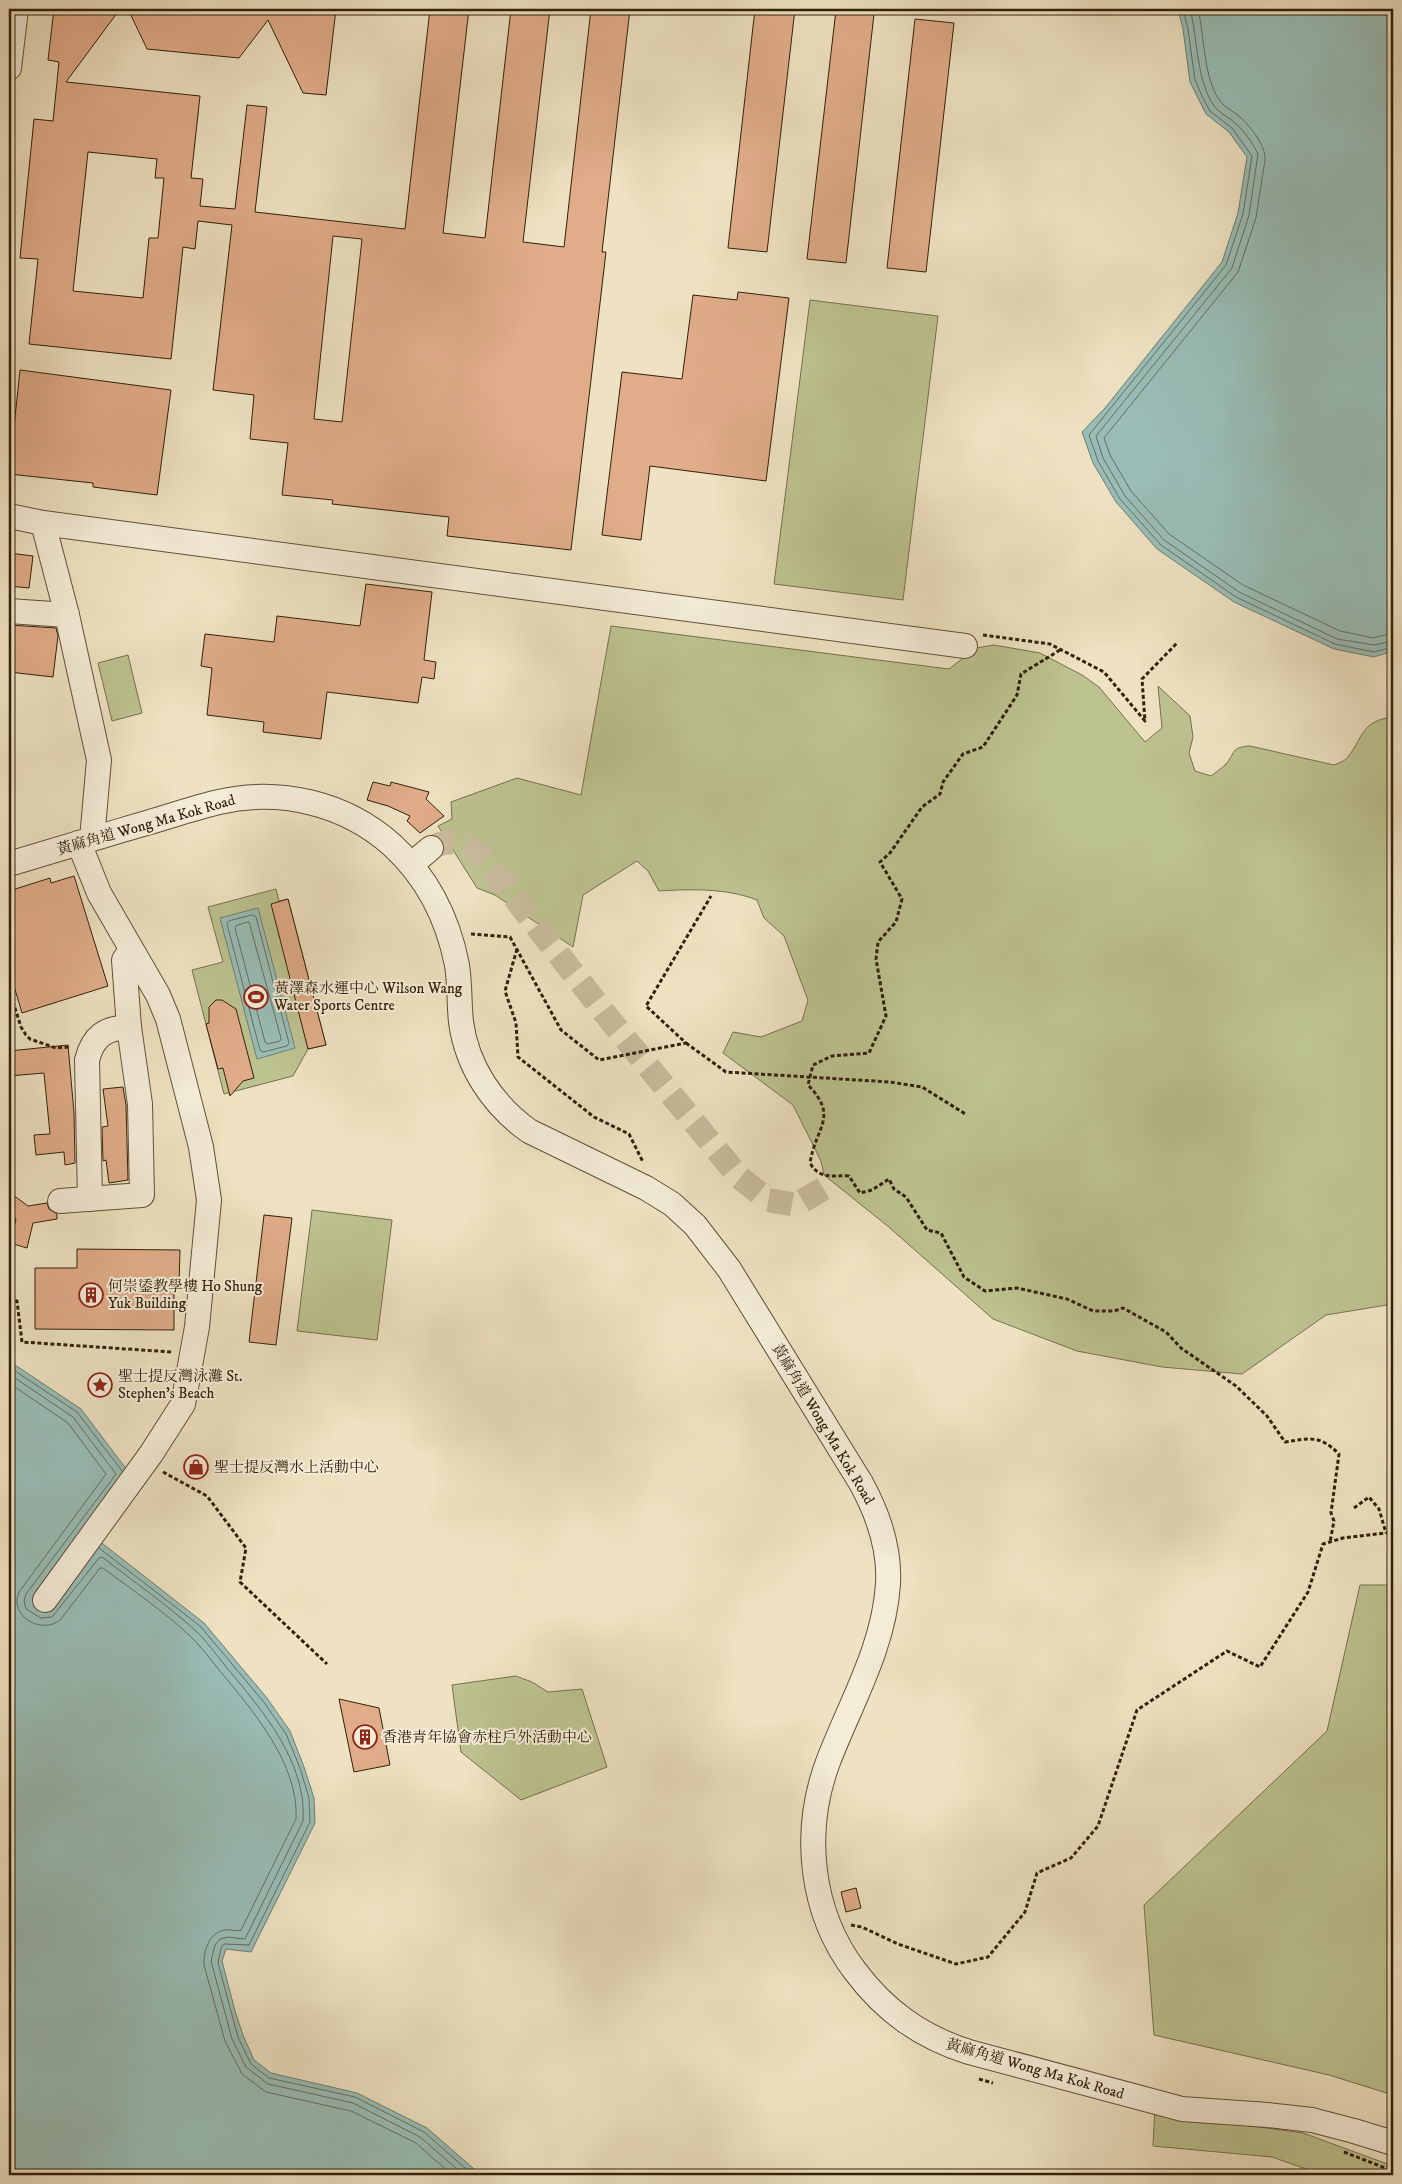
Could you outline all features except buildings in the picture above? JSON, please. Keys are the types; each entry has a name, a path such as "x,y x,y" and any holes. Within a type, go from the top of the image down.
{"street":[{"path":"9,68 16,9"},
{"path":"9,516 43,523 965,646"},
{"path":"43,523 67,615 99,760 85,841 98,893 158,995 171,1029 201,1146 207,1177 208,1212 197,1327 183,1404 145,1462 45,1600"},
{"path":"9,611 67,615"},
{"name":"黃麻角道 Wong Ma Kok Road","path":"9,864 219,802 247,798 279,797 321,805 358,820 386,839 412,864 432,894 448,932 457,966 464,1035 474,1065 490,1095 508,1115 528,1131 563,1150 630,1179 660,1196 695,1225 729,1269 861,1483 876,1513 883,1540 888,1582 881,1626 861,1686 827,1764 816,1808 814,1834 814,1868 826,1920 846,1958 876,1997 908,2024 955,2048 1182,2110 1268,2115 1312,2120 1393,2143"},
{"path":"412,864 431,848"},
{"path":"60,1201 142,1195 140,1104 128,1027 124,960 132,950"},
{"path":"90,1200 87,1060 90,1047 100,1036 113,1027 128,1027"}],"path":[{"path":"965,646 969,632 1050,644 1104,672 1145,721 1142,680 1178,642"},
{"path":"1060,650 1021,674 1017,695 984,747 963,754 943,782 940,794 922,807 890,853 880,862 902,900 896,922 878,942 876,959 886,1016 869,1053 832,1056 813,1065 808,1085 819,1096 825,1111 822,1125 813,1145 810,1163 815,1171 826,1176 849,1176 860,1193 872,1190 890,1179 894,1189 906,1197 927,1230 942,1233 964,1277 985,1291 1017,1288 1067,1299 1093,1312 1114,1311 1122,1308 1166,1332 1181,1348 1236,1386 1271,1421 1285,1442 1308,1438 1328,1442 1339,1454 1331,1513 1334,1521 1330,1542"},
{"path":"711,896 646,1006 686,1044 726,1072 890,1082 922,1087 968,1115"},
{"path":"448,932 510,937 561,1030 599,1060 686,1044"},
{"path":"517,949 505,991 516,1024 518,1057 594,1118 629,1134 660,1196"},
{"path":"9,989 21,1027 30,1039 56,1048 90,1047"},
{"path":"9,1299 17,1301 22,1342 175,1352"},
{"path":"145,1462 207,1496 246,1548 240,1582 327,1664"},
{"path":"1354,1508 1368,1497 1379,1509 1386,1533"},
{"path":"826,1920 862,1927 898,1944 956,1964 988,1957 1026,1912 1037,1873 1071,1858 1098,1826 1137,1710 1227,1651 1260,1667 1308,1592 1323,1544 1343,1538 1393,1532"}],"green space":[{"path":"810,300 938,316 903,600 774,584"},
{"path":"611,626 949,669 976,648 994,645 1040,653 1082,675 1099,687 1145,742 1162,728 1158,686 1190,716 1193,737 1189,753 1195,771 1211,776 1225,765 1236,749 1250,746 1334,765 1347,758 1369,726 1383,719 1393,717 1393,1304 1326,1315 1242,1374 1162,1367 1077,1351 993,1319 890,1228 824,1175 821,1161 793,1105 723,1053 733,1032 761,1037 802,1021 808,1000 784,936 764,918 757,900 721,891 659,891 648,871 637,861 583,895 573,947 495,895 477,888 438,826 452,819 451,802 517,778 581,795"},
{"path":"128,655 142,713 112,721 98,663"},
{"name":"黃澤森水運中心 Wilson Wang Water Sports Centre","path":"276,889 279,901 288,899 326,1045 308,1049 293,1076 224,1094 192,970 223,962 208,907"},
{"path":"312,1210 392,1220 377,1340 297,1331"},
{"path":"1360,1585 1393,1585 1393,2095 1329,2075 1154,2035 1144,1905 1327,1731"},
{"path":"516,1676 532,1682 548,1692 582,1689 607,1767 521,1800 461,1752 452,1685"},
{"path":"1155,2107 1244,2125 1303,2133 1393,2166 1393,2175 1323,2175 1272,2157 1153,2146"}],"water":[{"path":"1178,9 1393,9 1393,651 1374,657 1334,649 1234,602 1157,549 1116,502 1093,463 1082,432 1105,408 1222,262 1238,213 1247,157 1229,132 1206,114 1190,82 1183,29"},
{"path":"258,908 295,1048 257,1059 220,918"},
{"path":"9,1361 81,1409 131,1473 98,1540 204,1623 267,1698 290,1731 304,1767 314,1798 315,1823 251,1952 226,1949 222,1961 235,2011 254,2060 271,2073 357,2093 427,2128 481,2175 9,2175"}],"tunnel":[{"path":"431,848 444,843 456,843 480,854 610,1020 739,1177 768,1200 796,1205 826,1187"}],"place":[{"name":"黃澤森水運中心 Wilson Wang Water Sports Centre","path":"256,997"},
{"name":"何崇鋈教學樓 Ho Shung Yuk Building","path":"91,1295"},
{"name":"聖士提反灣泳灘 St. Stephen's Beach","path":"100,1385"},
{"name":"聖士提反灣水上活動中心","path":"196,1467"},
{"name":"香港青年協會赤柱戶外活動中心","path":"365,1737"}]}
